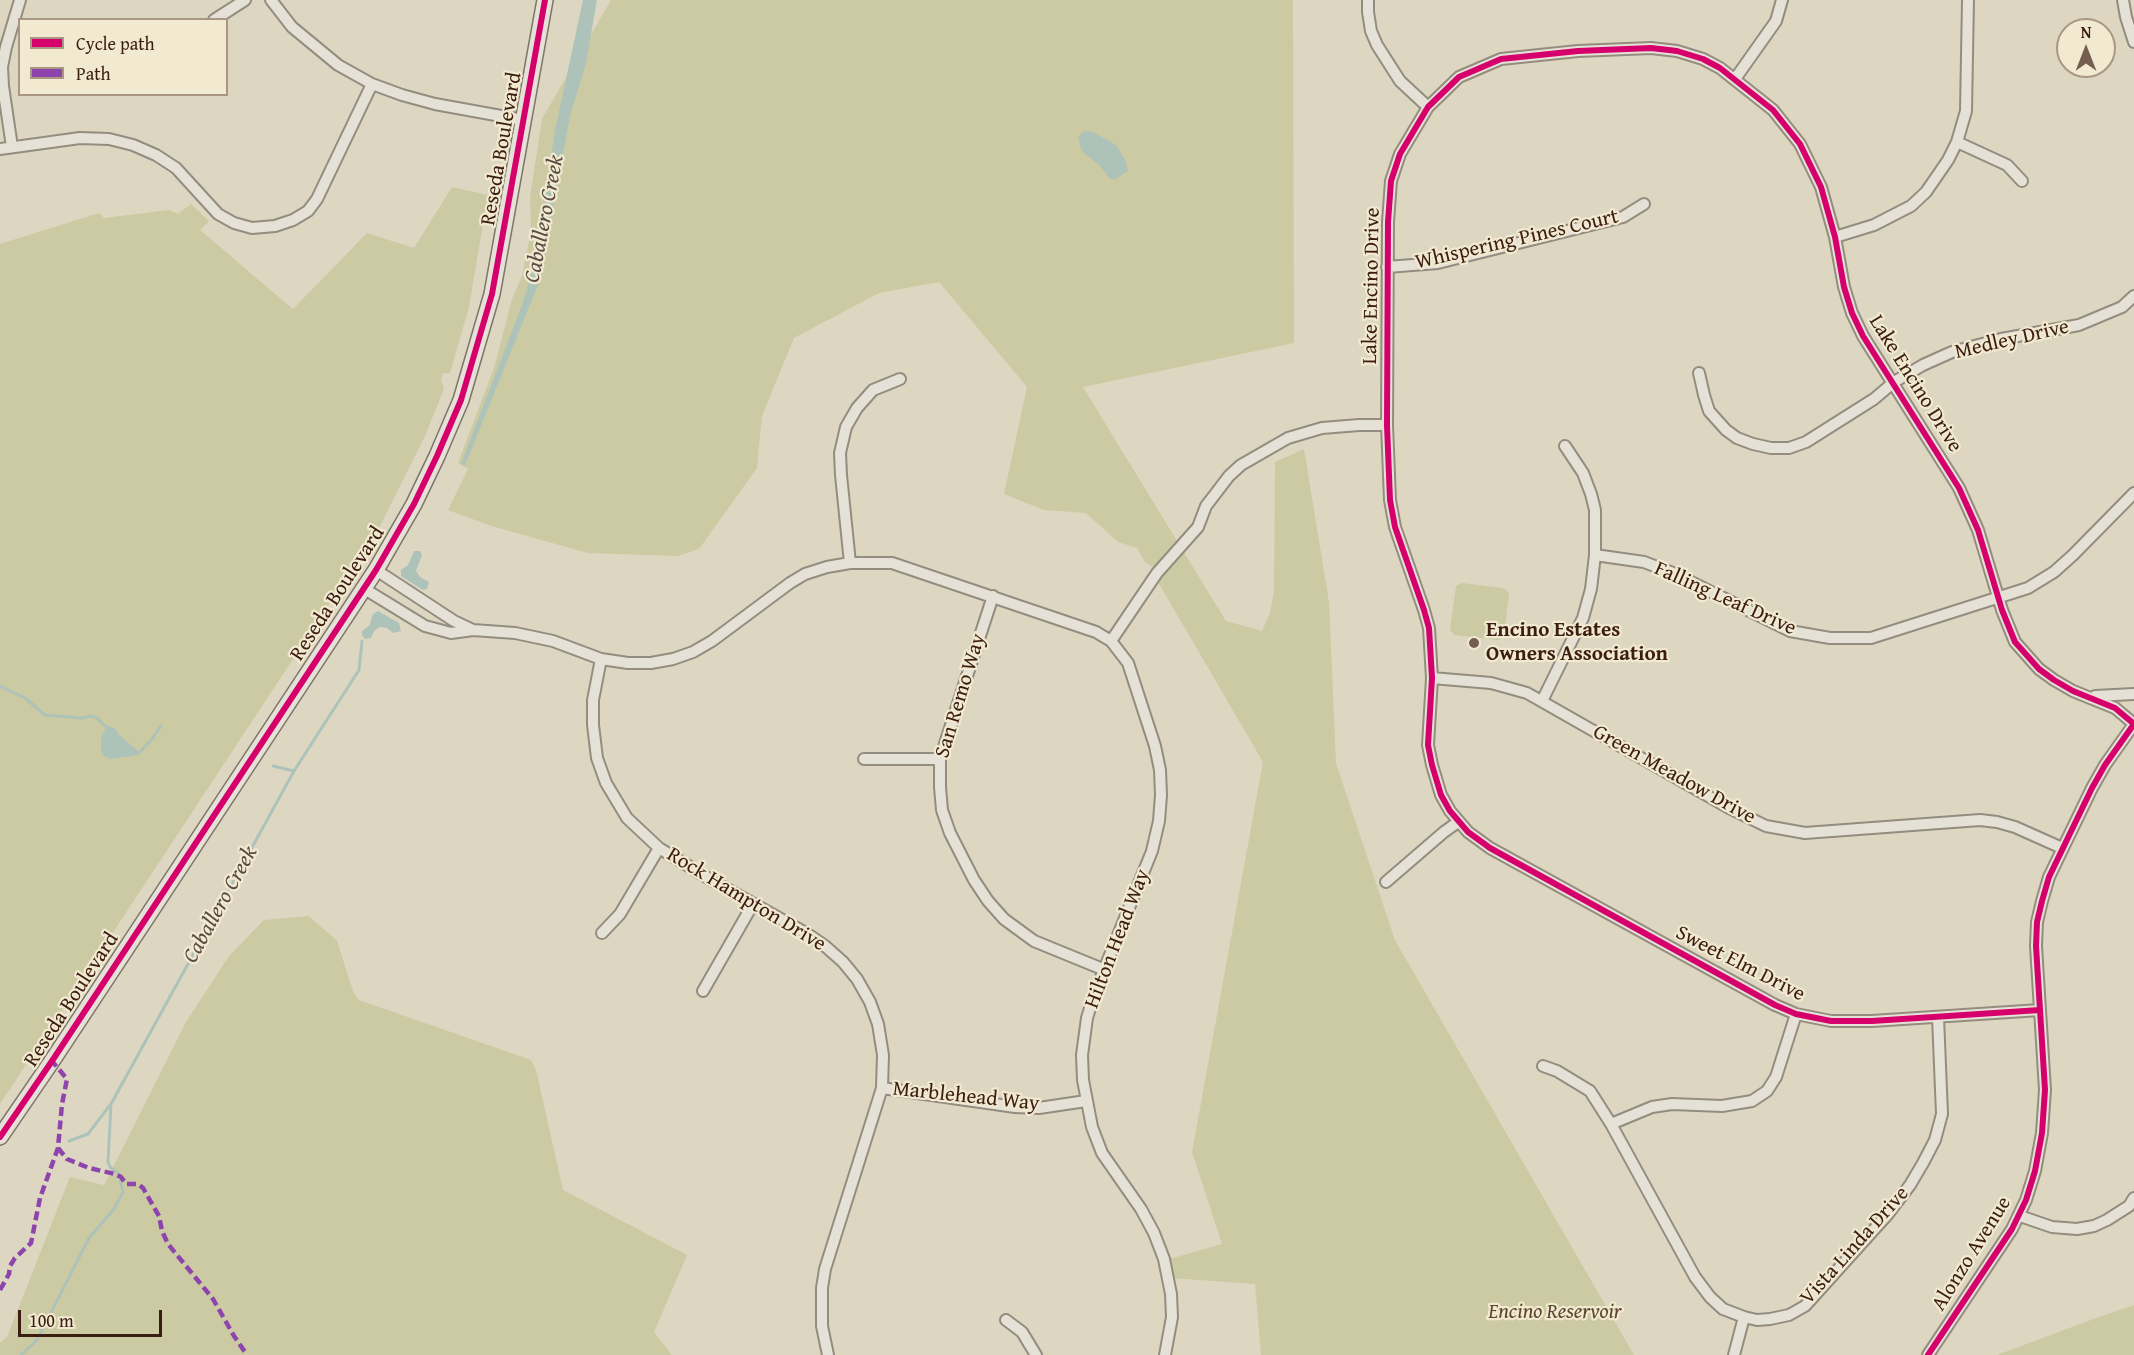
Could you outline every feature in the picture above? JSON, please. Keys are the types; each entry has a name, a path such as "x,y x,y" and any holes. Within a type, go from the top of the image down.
{"main road":[{"name":"Reseda Boulevard","path":"0,1137 376,570 414,504 437,456 464,389 492,294 545,0"}],"street":[{"path":"12,147 3,86 3,67 6,47 20,0"},
{"path":"217,18 244,0"},
{"path":"271,0 292,27 338,65 372,84 435,104 523,120"},
{"path":"1368,0 1371,31 1377,45 1400,81 1428,107"},
{"path":"1735,79 1776,21 1782,0"},
{"path":"1835,237 1874,225 1911,207 1932,184 1948,159 1957,141 1966,111 1968,0"},
{"path":"2123,0 2134,42"},
{"name":"Lake Encino Drive","path":"1458,822 1442,795 1431,765 1428,744 1432,678 1431,645 1424,610 1400,545 1390,500 1387,425 1388,222 1391,182 1400,154 1428,107 1459,77 1501,59 1578,51 1651,48 1677,51 1711,64 1735,79 1773,110 1800,144 1821,187 1835,237 1844,287 1852,313 1863,336 1959,488 1978,530 1998,598 2015,642 2027,657 2054,680 2073,691 2115,708 2134,724"},
{"path":"0,149 80,138 109,139 133,145 156,155 176,168 218,214 234,223 252,228 275,226 293,220 308,211 317,199 372,84"},
{"path":"1957,141 2007,165 2022,181"},
{"name":"Whispering Pines Court","path":"1387,267 1438,263 1623,218 1644,204"},
{"name":"Medley Drive","path":"1700,373 1709,411 1726,430 1737,438 1771,448 1789,448 1806,442 1923,365 1963,349 2001,339 2079,326 2122,307 2134,296"},
{"path":"850,563 840,453 846,427 857,408 873,390 900,379"},
{"path":"1111,641 1157,573 1198,527 1206,506 1229,476 1255,456 1288,438 1322,428 1387,425"},
{"path":"1542,701 1583,618 1591,589 1595,555 1595,510 1591,494 1583,472 1565,446"},
{"name":"Falling Leaf Drive","path":"1595,555 1644,562 1673,573 1790,630 1830,639 1871,638 2028,588 2054,572 2073,555 2134,493"},
{"name":"Hilton Head Way","path":"363,588 425,626 451,633 473,630 515,633 553,641 602,659 628,663 651,663 693,652 712,641 805,574 850,563 892,563 1095,632 1111,641 1128,663 1155,746 1160,771 1161,795 1159,821 1152,850 1092,1001 1084,1034 1082,1071 1092,1128 1102,1153 1141,1209 1164,1259 1171,1294 1172,1317 1165,1355"},
{"path":"376,570 454,621 473,630"},
{"name":"San Remo Way","path":"993,596 940,759 942,810 962,857 988,901 1004,919 1034,941 1104,970"},
{"name":"Rock Hampton Drive","path":"602,659 594,700 593,725 597,758 616,802 636,828 659,848 825,946 857,979 870,1002 878,1024 883,1055 882,1088 831,1251 822,1288 822,1326 828,1355"},
{"name":"Green Meadow Drive","path":"1432,678 1491,683 1510,687 1542,701 1729,808 1766,826 1805,833 1980,820 1997,822 2015,828 2062,848"},
{"name":"Lake Encino Drive","path":"2086,695 2134,694"},
{"name":"Alonzo Avenue","path":"1928,1355 2020,1216 2035,1171 2042,1132 2045,1090 2036,946 2037,922 2047,885 2062,848 2100,772 2134,724"},
{"path":"864,759 940,759"},
{"path":"1386,882 1458,822"},
{"name":"Sweet Elm Drive","path":"1458,822 1490,848 1775,1005 1796,1014 1831,1021 2040,1010"},
{"path":"602,933 621,914 659,848"},
{"path":"703,991 753,904"},
{"path":"1611,1124 1652,1107 1672,1104 1722,1106 1752,1101 1767,1091 1776,1077 1796,1014"},
{"name":"Vista Linda Drive","path":"1543,1066 1566,1076 1590,1091 1611,1124 1699,1283 1710,1297 1723,1309 1744,1317 1757,1320 1770,1319 1789,1315 1805,1306 1888,1214 1910,1185 1935,1140 1942,1114 1938,1017"},
{"name":"Marblehead Way","path":"882,1088 1015,1107 1039,1108 1086,1101"},
{"path":"2020,1216 2052,1227 2077,1229 2094,1226 2107,1220 2128,1206 2134,1198"},
{"path":"1734,1355 1744,1317"},
{"path":"1006,1320 1022,1332 1036,1355"}],"green space":[{"name":"Encino Reservoir","path":"611,0 1293,0 1294,343 1083,387 1226,621 1262,631 1270,613 1274,592 1275,462 1304,449 1329,602 1336,763 1395,940 1634,1355 1261,1355 1255,1284 1170,1278 1166,1260 1222,1244 1192,1152 1263,762 1158,582 1153,567 1145,562 1137,548 1118,542 1086,513 1044,510 1004,494 1027,387 939,282 879,293 794,338 762,416 757,468 699,549 677,556 588,553 491,526 448,510 468,469 458,463 494,368 512,299 522,276 531,231 530,197 542,119"},
{"path":"452,187 488,195 469,307 450,373 443,373 441,379 444,389 425,436 378,530 0,1104 0,244 99,213 104,218 169,210 178,214 191,204 209,221 200,230 293,309 367,233 414,248"},
{"path":"1462,583 1503,588 1509,593 1504,636 1498,640 1454,635 1450,630 1456,586"},
{"path":"309,916 337,941 354,994 359,1000 531,1060 536,1070 563,1190 687,1255 654,1332 672,1355 0,1355 0,1343 7,1337 70,1177 104,1185 186,1022 229,956 264,920"},
{"path":"2134,1305 2134,1355 1997,1355 2096,1318"}],"water":[{"path":"583,0 597,0 586,63 570,116 540,280 465,465 461,464 522,305 537,256 555,130"},
{"path":"1084,131 1093,132 1116,145 1125,160 1128,171 1116,179 1110,179 1099,165 1081,149 1078,137"},
{"path":"414,551 420,551 422,555 416,571 420,577 429,582 427,589 423,590 401,576 401,570 408,565"},
{"path":"378,611 399,623 401,631 393,633 387,628 380,627 374,631 371,638 365,639 362,631 369,626 373,614"},
{"path":"106,727 116,729 119,735 139,752 138,755 111,759 104,756 101,751 101,738"}],"waterway":[{"name":"Caballero Creek","path":"119,1174 110,1167 108,1162 111,1104 294,771 359,670 362,641"},
{"path":"0,686 25,698 45,715 82,718 91,716 97,718 106,727"},
{"path":"139,753 161,726"},
{"path":"273,766 294,771"},
{"path":"69,1141 88,1134 110,1105"},
{"name":"Caballero Creek","path":"21,1355 37,1340 89,1238 114,1209 123,1192 120,1179"}],"marked path":[{"path":"0,1290 15,1258 31,1243 40,1198 58,1148 67,1079 52,1061"},
{"path":"58,1148 67,1159 89,1168 115,1174 121,1177 126,1184 138,1184 143,1188 159,1216 168,1244 213,1299 247,1355"}],"cycle path":[{"path":"0,1137 376,570 414,504 461,400 492,294 545,0"},
{"path":"1928,1355 2012,1229 2026,1200 2035,1171 2042,1133 2045,1090 2036,946 2037,922 2049,877 2092,788 2134,724 2115,708 2073,691 2054,680 2039,669 2015,642 2002,610 1978,530 1959,488 1863,336 1852,313 1844,287 1835,237 1821,187 1800,144 1773,110 1720,68 1703,59 1677,51 1651,48 1578,51 1501,59 1459,77 1428,107 1400,154 1391,181 1388,222 1387,425 1390,500 1395,527 1429,628 1432,678 1428,745 1441,795 1450,811 1468,832 1490,848 1775,1005 1796,1014 1831,1021 1872,1021 2040,1010"}],"place":[{"name":"Encino Estates Owners Association","path":"1474,643"}]}
